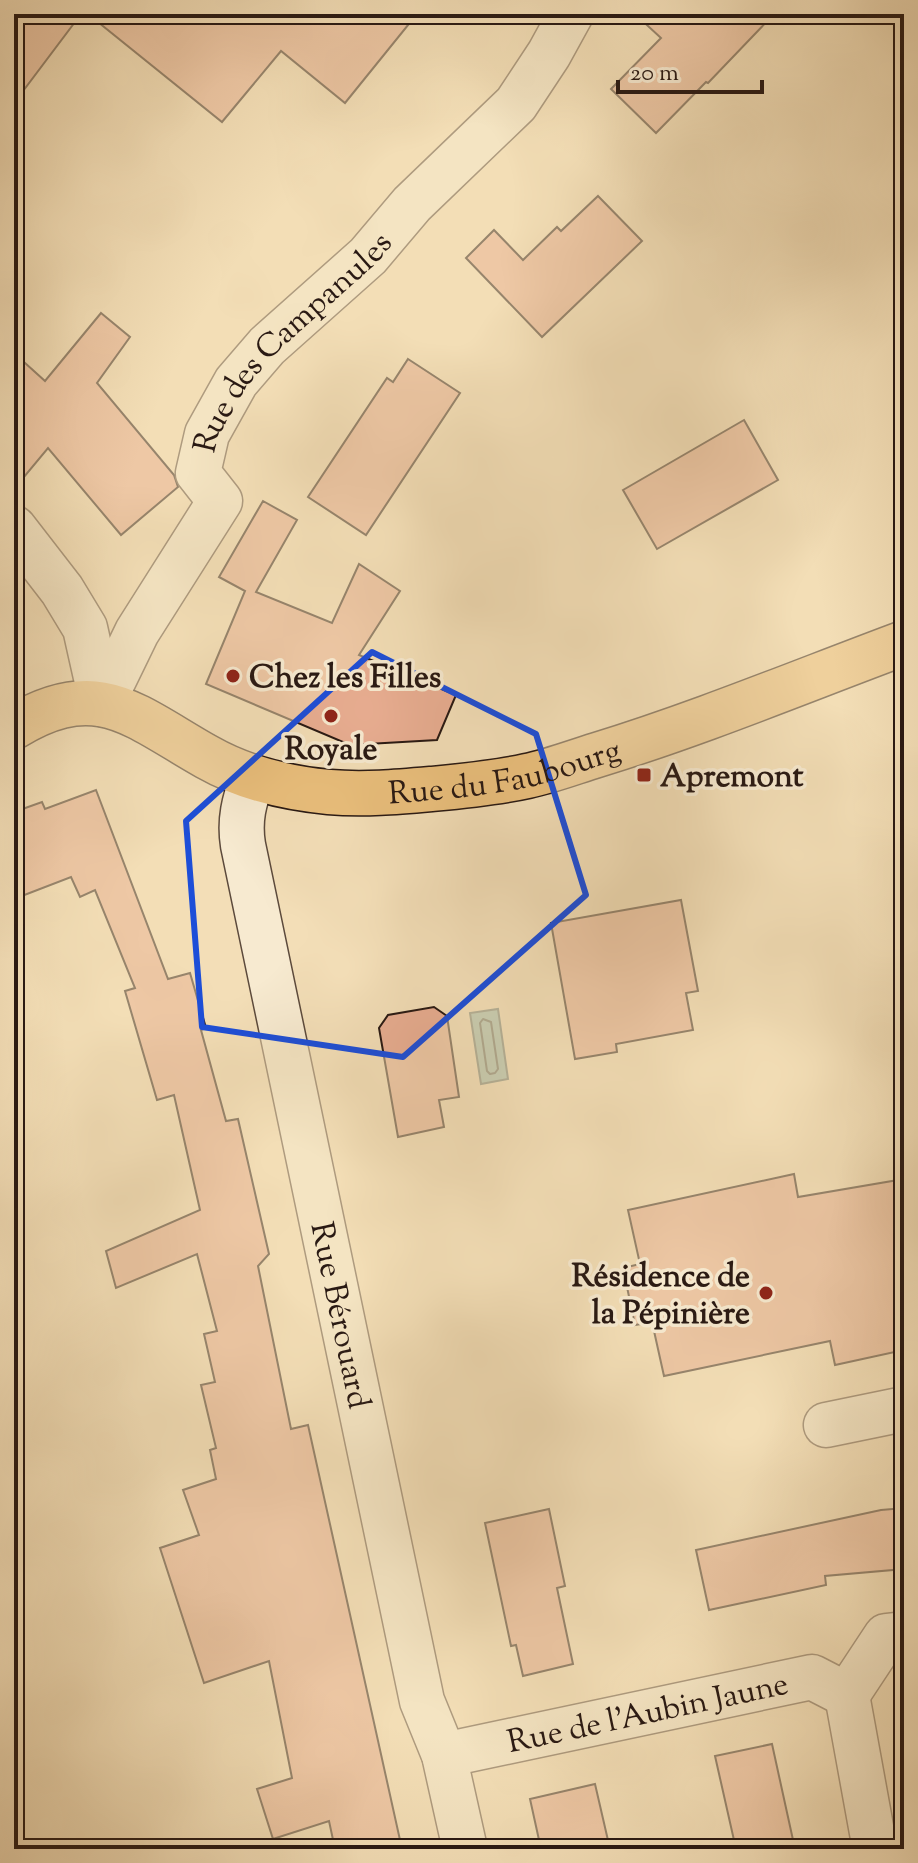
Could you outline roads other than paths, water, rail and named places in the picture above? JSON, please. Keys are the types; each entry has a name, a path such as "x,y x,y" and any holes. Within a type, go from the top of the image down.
{"main road":[{"name":"Rue du Faubourg","path":"102,704 139,717 208,758 253,777 325,791 379,793 476,785 528,776 726,712 904,643"},
{"path":"14,727 51,707 85,702 102,704"}],"street":[{"name":"Rue des Campanules","path":"102,704 137,632 220,501 198,473 207,434 236,382 267,346 368,256 412,204 516,104 571,14"},
{"path":"14,528 62,590 85,628 102,704"},
{"name":"Rue Bérouard","path":"253,777 243,805 240,828 243,845 422,1701 444,1755 465,1849"},
{"path":"826,1425 904,1409"},
{"path":"875,1849 847,1695 886,1636 904,1634"},
{"name":"Rue de l'Aubin Jaune","path":"444,1755 812,1677 847,1695"}],"water":[{"path":"498,1009 508,1079 481,1084 470,1013"}],"place":[{"name":"Chez les Filles","path":"233,676"},
{"name":"Royale","path":"331,716"},
{"name":"Apremont","path":"644,775"},
{"name":"Résidence de la Pépinière","path":"766,1293"}]}
